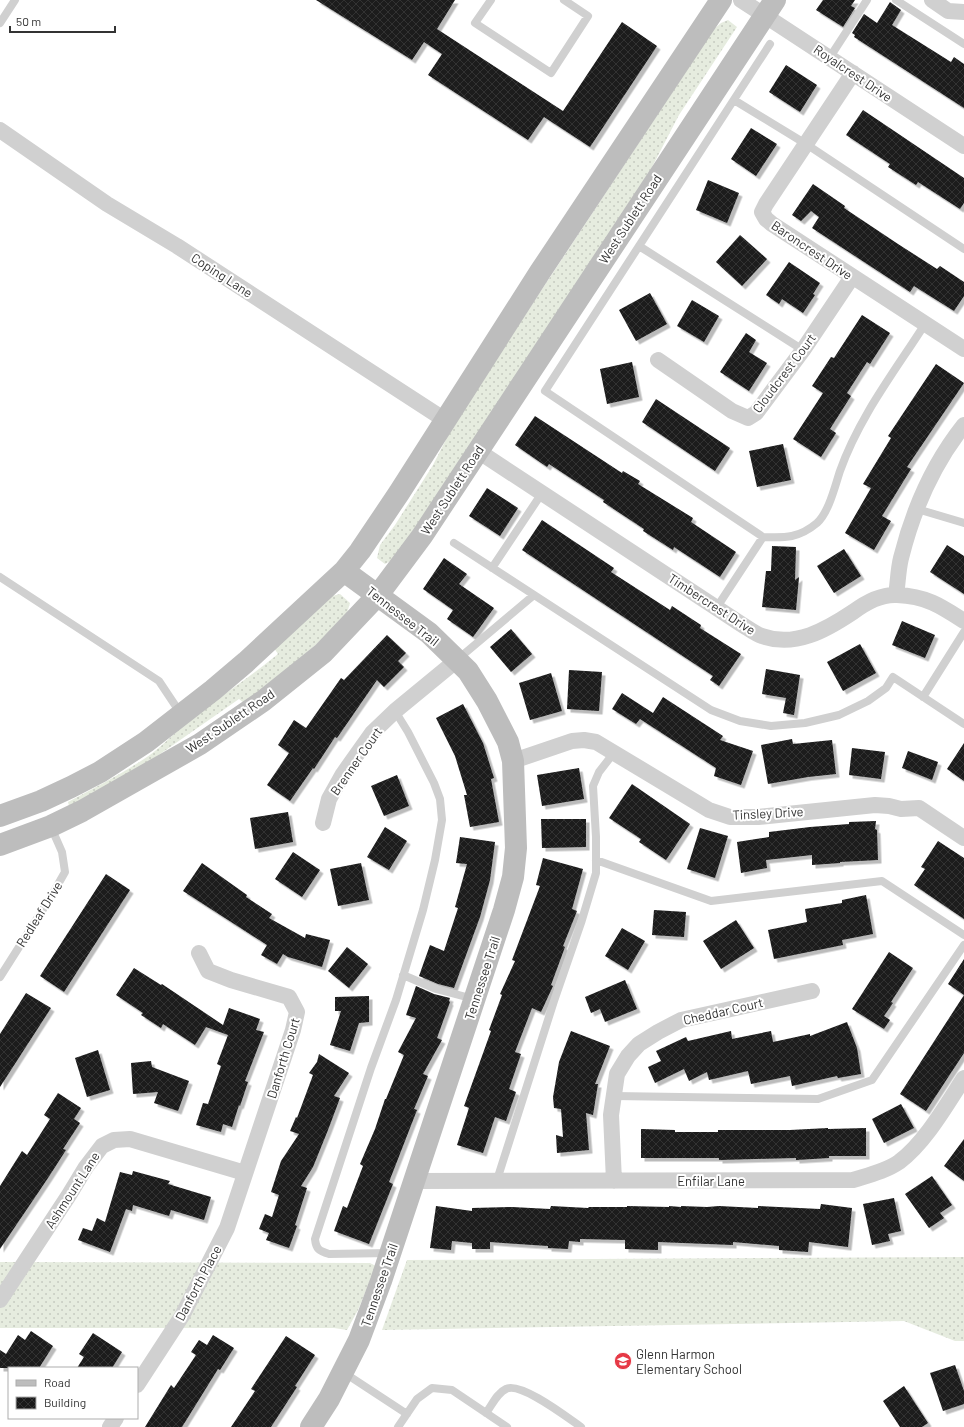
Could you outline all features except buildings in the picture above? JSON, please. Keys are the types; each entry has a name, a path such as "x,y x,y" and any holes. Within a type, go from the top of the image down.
{"main road":[{"path":"0,816 42,801 100,772 146,742 246,662 344,571 360,551 399,493 540,272 721,0"},
{"name":"West Sublett Road","path":"0,845 51,826 82,811 200,744 232,723 263,701 323,653 378,595 422,536 770,8"},
{"name":"Tennessee Trail","path":"311,1427 329,1399 359,1340 381,1282 504,910 513,877 516,848 513,761 508,742 487,701 468,671 429,632 344,571"},
{"path":"42,801 51,826"}],"street":[{"name":"Royalcrest Drive","path":"741,0 770,8 830,57 964,146"},
{"path":"932,0 948,11 964,12"},
{"path":"959,0 964,5"},
{"name":"Baroncrest Drive","path":"853,73 762,212 766,219 772,224 964,349"},
{"name":"Coping Lane","path":"0,130 107,204 177,246 445,420"},
{"name":"Cloudcrest Court","path":"658,360 732,411 748,418 756,413 803,350 852,277"},
{"path":"896,595 901,559 922,494 941,457 964,425"},
{"name":"Timbercrest Drive","path":"478,451 741,624 762,636 780,640 811,636 832,626 864,604 881,597 896,595 914,596 935,602 964,621"},
{"name":"Brenner Court","path":"323,823 329,798 343,774 372,732 457,660"},
{"name":"Tinsley Drive","path":"513,761 572,741 584,740 596,742 613,754 709,810 730,817 758,817 875,805 901,809 919,808 964,838"},
{"name":"Danforth Court","path":"199,953 208,971 231,980 289,998 297,1012 293,1030 245,1173"},
{"name":"Cheddar Court","path":"614,1181 611,1115 617,1074 628,1056 639,1044 681,1020 812,991"},
{"name":"Enfilar Lane","path":"414,1181 853,1180 884,1170 899,1162 919,1143 964,1078"},
{"name":"Ashmount Lane","path":"0,1300 86,1167 102,1146 114,1140 130,1139 245,1173"},
{"name":"Danforth Place","path":"138,1383 182,1316 203,1277 227,1228 245,1173"}],"lane":[{"path":"0,23 15,0"},
{"path":"490,0 475,23 551,73 588,16 564,0"},
{"path":"830,57 867,0"},
{"path":"896,0 964,44"},
{"path":"770,44 545,391 763,536 782,538 801,534 818,522 827,509 845,456 862,421 925,324"},
{"path":"734,100 806,144 964,249"},
{"path":"639,246 803,350"},
{"path":"492,568 542,493"},
{"path":"917,509 964,523"},
{"path":"717,607 763,536"},
{"path":"454,543 711,710 740,721 771,726 805,723 839,715 868,701 886,688 893,677 964,724"},
{"path":"0,577 159,681 181,715"},
{"path":"457,660 534,596"},
{"path":"923,697 964,632"},
{"path":"390,1253 329,1254 320,1251 316,1246 315,1239 371,1068 396,1000 435,860 442,820 440,799 434,783 408,732 395,711"},
{"path":"497,1180 596,873 596,836 593,786 599,772 613,754"},
{"name":"Redleaf Drive","path":"1,973 52,895 65,872 62,852 51,826"},
{"path":"596,860 711,901 882,881 964,935"},
{"path":"614,1096 818,1100 872,1080 964,945"},
{"path":"403,975 436,989 474,999"},
{"path":"343,1372 407,1414"},
{"path":"486,1413 501,1393 505,1389 511,1387 521,1389 536,1397 581,1427"},
{"path":"398,1427 417,1399 432,1388 452,1390 507,1427"}],"shaded area":[{"path":"728,20 737,27 679,115 651,169 425,516 392,560 385,564 377,558 380,545 395,525 433,465 457,418 714,29 721,23"},
{"path":"340,594 350,603 347,613 337,627 245,704 239,699 130,775 69,806 68,802 116,776 150,755 191,719 278,654 274,648 332,596"},
{"path":"964,1257 964,1341 955,1341 904,1321 382,1330 407,1260"},
{"path":"0,1262 370,1263 376,1266 358,1310 347,1330 334,1328 0,1328"}],"place":[{"name":"Glenn Harmon Elementary School","path":"623,1361"}]}
